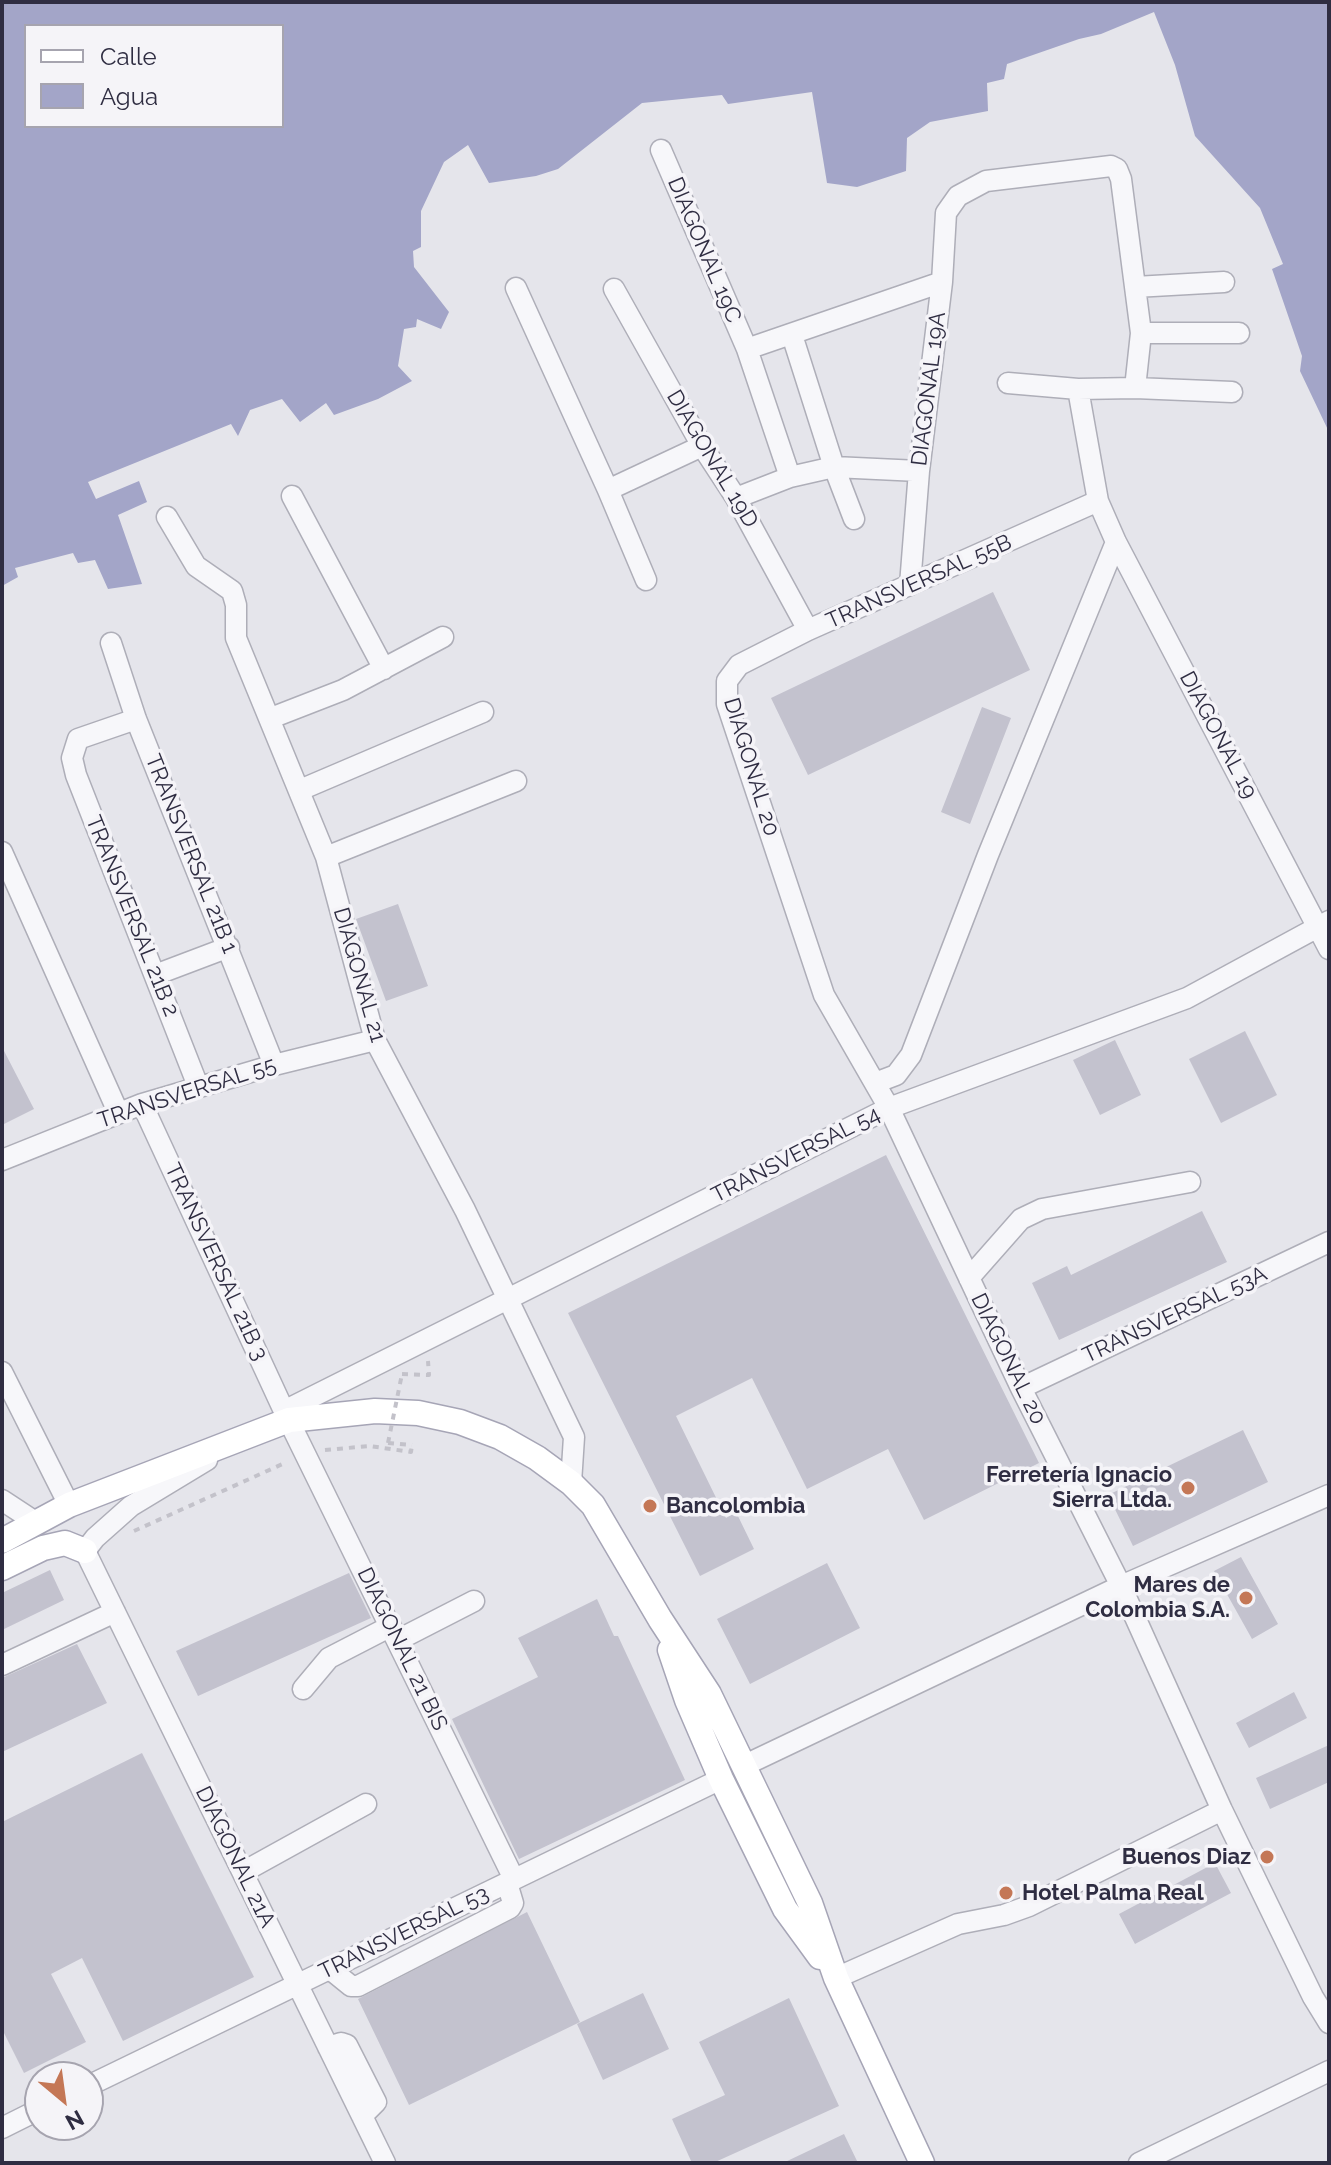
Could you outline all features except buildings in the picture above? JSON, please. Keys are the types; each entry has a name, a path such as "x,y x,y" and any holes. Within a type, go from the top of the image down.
{"main road":[{"path":"2,1541 69,1505 247,1436 287,1415 375,1411 418,1413 460,1422 500,1437 537,1458 571,1483 593,1505 660,1619 709,1694 810,1903 836,1978 922,2163"},
{"path":"2,1568 43,1548 65,1543 85,1551"},
{"path":"660,1619 687,1700 721,1779 785,1909 836,1978"}],"street":[{"name":"DIAGONAL 19C","path":"661,150 747,349 790,477"},
{"name":"DIAGONAL 19A","path":"910,585 919,471 942,282 946,213 958,196 986,181 1111,166 1117,169 1121,179 1135,287"},
{"path":"747,349 942,282"},
{"path":"1135,388 1141,333 1135,287 1224,282"},
{"path":"516,288 646,580"},
{"name":"DIAGONAL 19D","path":"614,289 702,446 736,498 808,630"},
{"path":"1141,333 1239,333"},
{"path":"792,335 854,519"},
{"path":"1008,383 1078,389 1232,392"},
{"path":"1078,389 1098,501"},
{"path":"608,490 702,446"},
{"path":"736,498 790,477 834,467 919,471"},
{"path":"292,496 384,669"},
{"name":"DIAGONAL 19","path":"1098,501 1116,542 1324,924 1329,949"},
{"name":"TRANSVERSAL 55B","path":"727,681 739,665 808,630 1098,501"},
{"name":"DIAGONAL 21","path":"167,517 196,566 232,591 236,605 236,638 326,857 375,1040 465,1210 574,1437 571,1483"},
{"path":"875,1083 896,1075 911,1055 988,855 1116,542"},
{"path":"271,718 343,690 443,637"},
{"name":"TRANSVERSAL 21B 1","path":"111,643 136,719 274,1065"},
{"name":"DIAGONAL 20","path":"727,681 727,704 824,995 889,1108 1021,1388 1121,1586 1222,1810 1313,1997 1329,2023"},
{"path":"300,790 483,712"},
{"name":"TRANSVERSAL 21B 2","path":"136,719 78,739 72,758 198,1086"},
{"path":"326,857 516,781"},
{"path":"3,855 118,1112"},
{"name":"TRANSVERSAL 54","path":"287,1415 507,1300 889,1108 1187,998 1324,924"},
{"path":"155,975 229,947"},
{"name":"TRANSVERSAL 55","path":"2,1160 142,1104 274,1065 375,1040"},
{"name":"TRANSVERSAL 21B 3","path":"142,1104 287,1415"},
{"path":"969,1278 1021,1219 1042,1209 1190,1182"},
{"name":"TRANSVERSAL 53A","path":"1021,1388 1329,1242"},
{"path":"2,1372 69,1505"},
{"name":"DIAGONAL 21 BIS","path":"287,1415 394,1633 510,1881"},
{"path":"85,1551 131,1506 247,1436"},
{"path":"743,1766 1121,1586 1329,1495"},
{"path":"2,1500 37,1523"},
{"name":"DIAGONAL 21A","path":"85,1551 385,2163"},
{"path":"303,1689 329,1658 474,1601"},
{"path":"2,1665 115,1612"},
{"name":"TRANSVERSAL 53","path":"104,2078 721,1779"},
{"path":"243,1872 366,1804"},
{"path":"836,1978 958,1924 1004,1915 1029,1906 1222,1810"},
{"path":"330,1969 351,1986 358,1986 510,1908 513,1903 510,1881"},
{"path":"1139,2163 1329,2071"},
{"path":"2,2128 24,2117"}],"path":[{"path":"125,1535 305,1453 370,1446 411,1452 412,1445 388,1443 402,1374 429,1375"}],"water":[{"path":"2,2 1329,2 1329,432 1300,371 1302,356 1272,269 1283,264 1260,208 1195,136 1175,65 1154,12 1101,34 1007,64 1004,79 987,83 988,111 930,122 907,138 906,171 857,187 827,183 812,92 728,104 722,95 642,103 558,169 536,176 489,183 468,145 444,162 421,211 421,247 413,251 414,267 449,312 441,329 417,319 416,327 404,329 398,366 412,381 378,399 334,415 326,403 300,422 282,399 250,410 238,436 231,424 88,482 96,499 139,481 147,502 118,515 142,584 108,589 95,560 78,563 73,553 15,568 18,577 2,586"}],"place":[{"name":"Ferretería Ignacio Sierra Ltda.","path":"1188,1488"},
{"name":"Bancolombia","path":"650,1506"},
{"name":"Mares de Colombia S.A.","path":"1246,1598"},
{"name":"Buenos Diaz","path":"1267,1857"},
{"name":"Hotel Palma Real","path":"1006,1893"}]}
